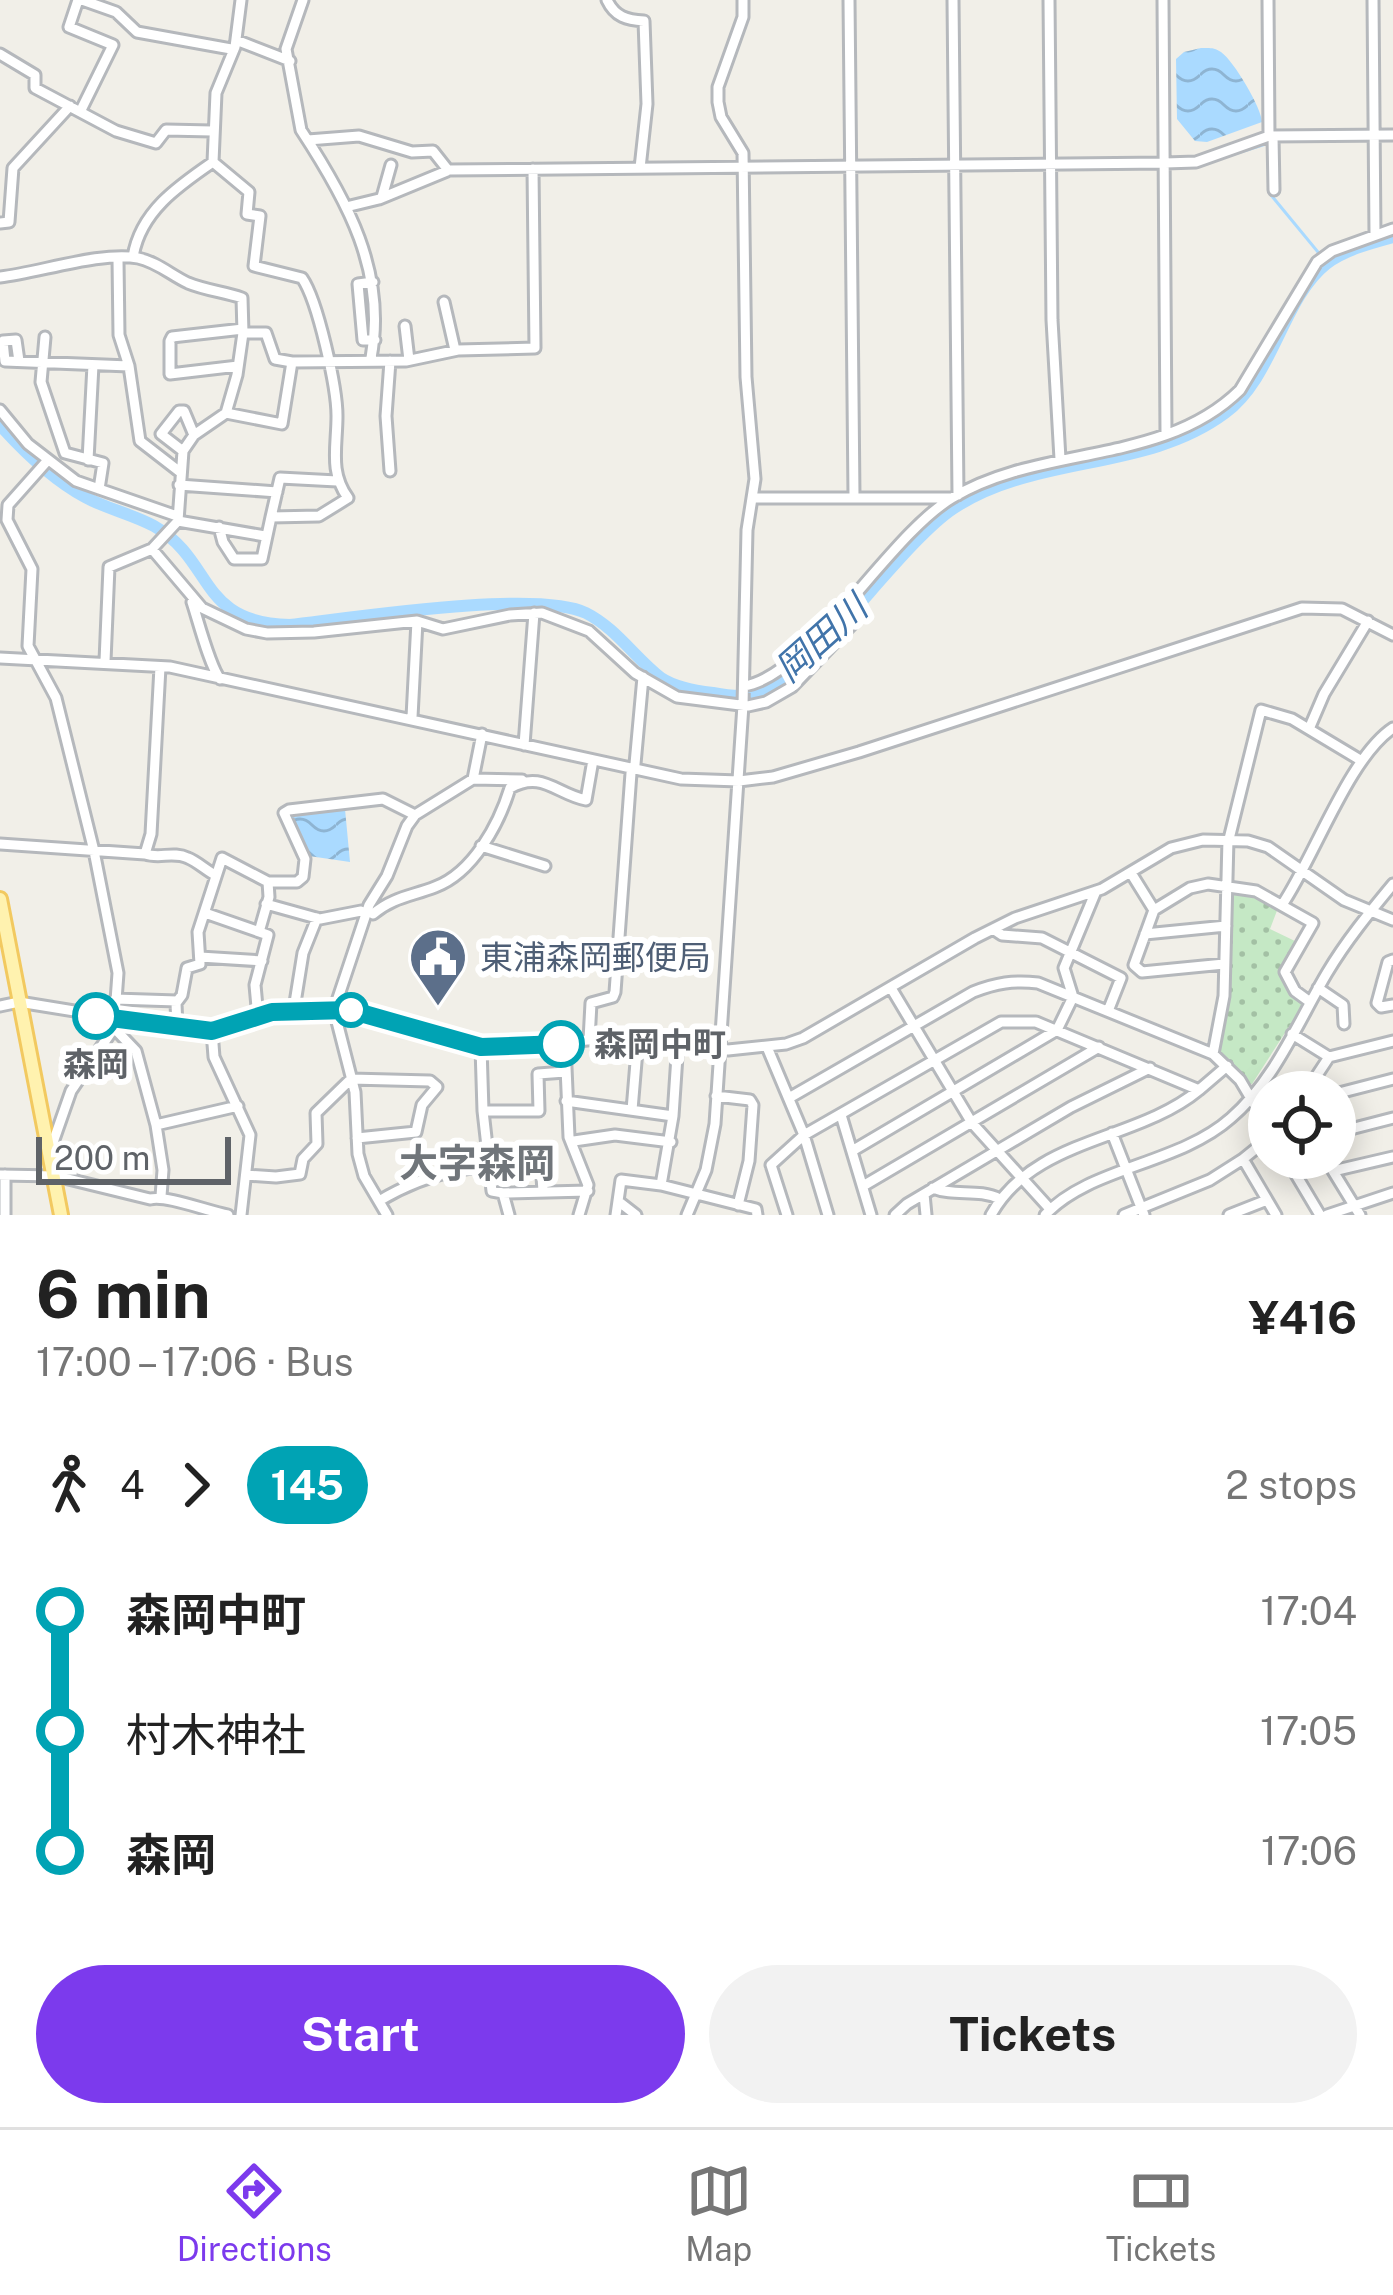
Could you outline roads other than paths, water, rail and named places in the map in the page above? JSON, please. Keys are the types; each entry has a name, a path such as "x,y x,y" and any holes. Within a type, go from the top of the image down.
{"main road":[{"path":"0,899 61,1215"}],"street":[{"path":"0,223 9,222 14,168 76,108 113,45 69,26 80,0 116,12 137,32 233,45 290,61"},
{"path":"242,0 216,93 213,162 249,192 247,214 260,216 254,266 302,278 307,286 329,359 338,413 332,459 348,498 319,516 271,517"},
{"path":"303,0 286,49 298,114 358,229 373,282 377,326 371,358"},
{"path":"607,0 612,11 627,20 644,21 647,104 640,168"},
{"path":"687,1215 712,1150 739,782 756,451 746,377 744,166 742,153 721,117 718,87 742,16 742,0"},
{"path":"849,0 854,496"},
{"path":"953,0 955,496"},
{"path":"1049,0 1052,320 1060,459"},
{"path":"1163,0 1166,433"},
{"path":"1268,0 1274,190"},
{"path":"1373,0 1375,234"},
{"path":"0,54 35,75 35,88 116,131 156,143 166,130 212,131"},
{"path":"308,140 359,136 412,152 434,151 448,170 533,170 1196,162 1271,136 1393,135"},
{"path":"134,257 141,232 162,199 213,162"},
{"path":"382,197 391,165"},
{"path":"238,366 170,374 170,341 243,331 266,333 275,359 292,362 409,360 455,350 535,348 533,170"},
{"path":"346,207 447,171"},
{"path":"744,686 782,672 914,530 955,496 1012,471 1132,446 1226,404 1240,390 1317,262 1393,229"},
{"path":"0,277 58,264 134,257 186,282 242,298 243,331 226,413 194,435 183,451 176,521 156,545 109,567 105,661"},
{"path":"118,260 119,334 130,367 140,441 179,472"},
{"path":"444,302 455,350"},
{"path":"405,326 409,360"},
{"path":"45,337 40,382 65,456 103,463 98,489"},
{"path":"19,361 130,367"},
{"path":"389,471 390,361"},
{"path":"226,413 283,424 292,362"},
{"path":"88,460 93,365"},
{"path":"0,410 13,429 76,481 176,521 265,536"},
{"path":"183,451 161,434 179,411 184,411 194,435"},
{"path":"47,1156 71,1091 113,1024 117,960 56,698 28,646 32,568 7,520 8,505 48,460"},
{"path":"219,527 234,559 262,559 280,478 338,481"},
{"path":"179,485 277,492"},
{"path":"752,498 955,496"},
{"path":"156,545 190,597 220,679"},
{"path":"190,597 215,617 267,633 417,621 443,629 534,613 580,626 676,697 743,705 766,702 792,687 859,617"},
{"path":"0,658 160,667 691,780 739,782 792,773 1302,608 1342,609 1393,635"},
{"path":"524,745 534,613"},
{"path":"412,717 417,621"},
{"path":"1309,729 1324,694 1368,621"},
{"path":"145,854 151,834 160,667"},
{"path":"590,1040 591,1003 613,997 615,992 644,677"},
{"path":"1213,1054 1224,996 1228,839 1261,710 1292,719 1362,761"},
{"path":"1282,904 1362,761 1393,728"},
{"path":"473,779 482,734"},
{"path":"388,1215 364,1176 358,1111 334,1010 369,914 415,815 473,779 542,782 584,801 593,760"},
{"path":"266,904 317,919 369,914 397,898 442,884 481,846 504,811 510,788 524,780"},
{"path":"177,1028 177,1001 187,968 200,964 198,932 221,858 268,882 298,882 305,870 300,845 284,813 289,810 383,799 415,815"},
{"path":"0,1006 20,1002 113,1024 212,1031 295,1009 364,1012 481,1047 638,1038 720,1049 767,1047 803,1038 993,929 1096,891 1171,848 1228,839 1268,847 1369,912 1393,920"},
{"path":"0,844 157,858 170,854 188,858 215,875"},
{"path":"481,846 545,866"},
{"path":"1131,873 1154,910"},
{"path":"259,932 268,882"},
{"path":"1224,964 1142,972 1134,965 1154,910 1190,888 1227,884 1256,891 1313,923 1286,972 1295,991 1310,1002"},
{"path":"1269,1071 1318,988 1393,884"},
{"path":"851,1151 1057,1030 1072,997 1064,968 1096,891"},
{"path":"205,913 268,934 255,985 258,1018"},
{"path":"295,1009 303,952 317,919"},
{"path":"1145,934 1226,926"},
{"path":"993,929 1042,938 1121,978 1108,1011"},
{"path":"200,957 262,961"},
{"path":"1393,960 1388,962 1377,1003 1393,1005"},
{"path":"789,1098 973,992 1000,982 1038,983 1213,1054 1248,1093"},
{"path":"891,988 972,1123 1048,1212 1076,1191 1210,1135 1248,1102"},
{"path":"1318,988 1343,1005 1344,1024"},
{"path":"115,999 177,1001"},
{"path":"771,1166 804,1135 1001,1022 1023,1020 1057,1030 1199,1090"},
{"path":"113,1024 136,1051 163,1170 156,1198 142,1215"},
{"path":"212,1031 214,1057 250,1135 241,1215"},
{"path":"1292,1034 1329,1057 1393,1041"},
{"path":"632,1110 638,1038"},
{"path":"661,1186 671,1142 678,1041"},
{"path":"565,1044 569,1137 588,1191 579,1215"},
{"path":"481,1047 492,1191 588,1191"},
{"path":"767,1047 804,1135 828,1215"},
{"path":"862,1186 1099,1047"},
{"path":"1322,1071 1329,1057"},
{"path":"991,1215 1022,1177 1049,1158 1183,1103 1227,1066"},
{"path":"895,1215 1071,1107 1150,1068"},
{"path":"483,1111 539,1111 538,1073 565,1072"},
{"path":"246,1175 301,1174 303,1159 316,1144 316,1113 351,1079 430,1081 437,1087 422,1106 416,1132 357,1138"},
{"path":"1356,1089 1393,1079"},
{"path":"716,1096 750,1100 753,1105 749,1161 738,1205"},
{"path":"566,1101 673,1116"},
{"path":"156,1125 238,1106"},
{"path":"841,1114 871,1215"},
{"path":"1356,1127 1393,1118"},
{"path":"1112,1133 1143,1212"},
{"path":"574,1142 615,1135 671,1142"},
{"path":"1124,1215 1143,1212 1210,1180 1248,1156"},
{"path":"1356,1166 1393,1157"},
{"path":"1243,1160 1276,1215"},
{"path":"749,1161 771,1166"},
{"path":"379,1201 409,1183 490,1162 542,1163 543,1191"},
{"path":"771,1166 787,1215"},
{"path":"5,1215 3,1175 51,1177 156,1198 202,1214 228,1215"},
{"path":"1300,1179 1323,1215 1393,1193"},
{"path":"1338,1179 1360,1215"},
{"path":"616,1215 621,1180 756,1209 757,1215"},
{"path":"929,1191 986,1192 1000,1199"},
{"path":"926,1215 929,1191"},
{"path":"503,1193 509,1215"},
{"path":"1229,1215 1267,1200"},
{"path":"618,1201 636,1215"}],"water":[{"path":"1201,48 1216,49 1226,57 1262,122 1207,142 1195,141 1177,119 1176,59"},
{"path":"345,809 350,862 309,856 291,817"}],"waterway":[{"path":"1193,167 1269,143"},
{"path":"1270,189 1327,263"},
{"name":"岡田川","path":"0,425 73,490 146,522 174,540 222,602 260,622 290,625 487,604 562,606 597,619 667,681 700,691 752,695 779,684 802,665 907,550 954,508 1020,479 1161,445 1225,413 1255,380 1311,279 1341,255 1393,237"}],"place":[{"name":"東浦森岡郵便局","path":"438,1008"},
{"name":"森岡","path":"96,1016"},
{"name":"森岡中町","path":"561,1044"}],"district":[{"name":"大字森岡","path":"477,1163"}]}
